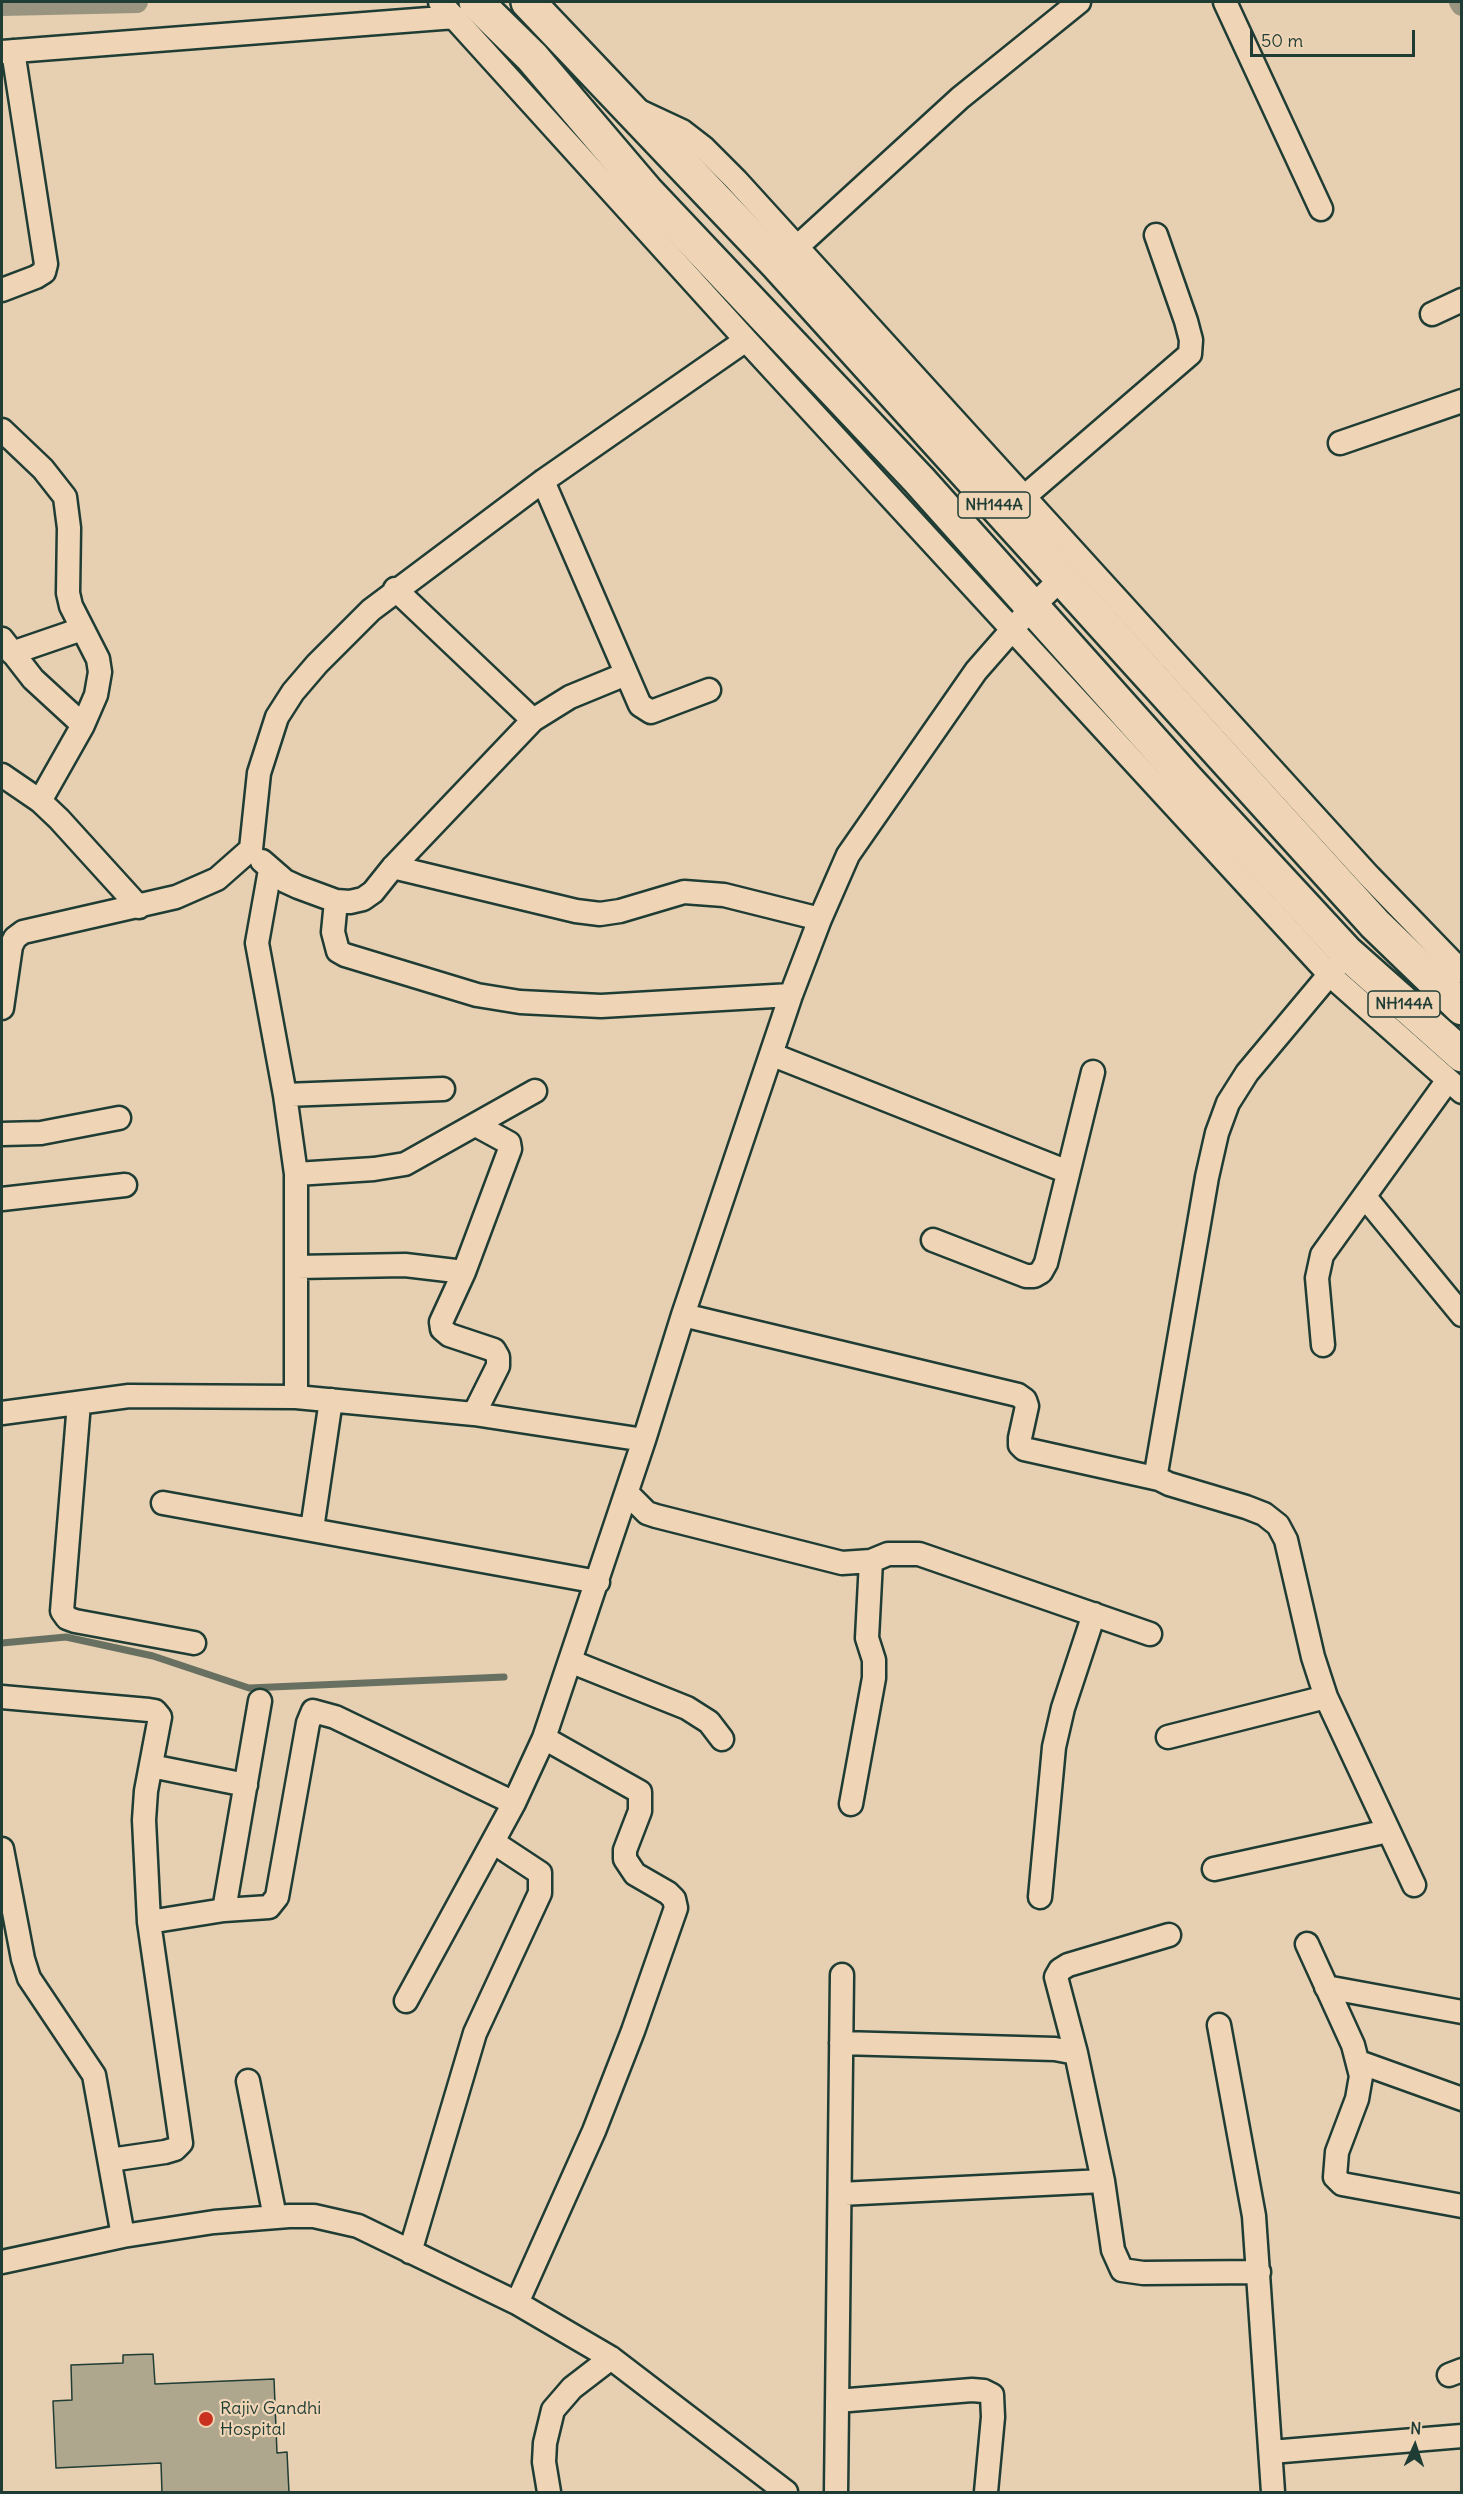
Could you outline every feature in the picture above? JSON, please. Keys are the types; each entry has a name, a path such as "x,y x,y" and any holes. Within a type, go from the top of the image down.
{"highway":[{"name":"NH144A","path":"528,2 784,272 1375,924 1461,1008"},
{"name":"NH144A","path":"462,5 532,57 646,191 919,480 1022,617 1186,779 1338,964 1457,1076"}],"street":[{"path":"797,247 960,98 1079,2"},
{"path":"1225,2 1321,209"},
{"path":"2,290 36,277 44,272 46,264 7,51 462,5 746,340 1022,617"},
{"path":"627,106 672,126 704,148 797,247 1369,876 1461,972"},
{"path":"1024,497 1190,354 1191,340 1186,321 1156,235"},
{"path":"1432,314 1461,300"},
{"path":"2,1008 15,938 23,932 176,897 217,879 251,849 259,773 276,717 317,664 395,589 543,481 746,340"},
{"path":"1340,443 1461,401"},
{"path":"2,430 43,469 65,497 69,528 68,593 98,659 100,672 99,684 83,725 40,801"},
{"path":"543,481 640,705 651,712 710,690"},
{"path":"406,2001 514,1803 544,1738 628,1494 683,1315 773,1055 791,995 848,855 959,694 1022,617 1061,579"},
{"path":"395,589 533,720"},
{"path":"82,628 7,646 33,679 83,725"},
{"path":"251,849 270,870 285,881 336,901 350,902 363,899 373,892 393,867 533,720 570,697 626,674"},
{"path":"2,775 40,801 139,907"},
{"path":"393,867 576,911 600,914 620,911 684,892 724,895 820,919"},
{"path":"270,870 256,943 257,958 285,1095 296,1174 296,1397"},
{"path":"336,901 333,932 338,951 477,995 520,1002 601,1005 791,995"},
{"path":"1159,1479 1156,1473 1157,1462 1205,1188 1217,1133 1228,1103 1247,1073 1338,964"},
{"path":"773,1055 1068,1172"},
{"path":"933,1240 1026,1276 1041,1272 1093,1072"},
{"path":"1323,1345 1317,1299 1318,1264 1365,1197 1457,1076"},
{"path":"285,1095 443,1089"},
{"path":"296,1174 375,1169 405,1164 535,1091"},
{"path":"2,1134 41,1133 119,1118"},
{"path":"474,1414 498,1366 498,1357 495,1350 449,1335 442,1329 441,1322 464,1272 510,1149 509,1143 476,1125"},
{"path":"2,1199 125,1185"},
{"path":"1365,1197 1461,1315"},
{"path":"297,1268 405,1265 464,1272"},
{"path":"683,1315 1018,1395 1025,1400 1027,1406 1020,1438 1020,1445 1024,1449 1159,1479 1264,1514 1278,1525 1286,1539 1312,1657 1326,1697 1414,1885"},
{"path":"2,1413 159,1395 296,1397 474,1414 644,1440"},
{"path":"312,1529 331,1400"},
{"path":"79,1403 62,1611 67,1618 75,1621 194,1643"},
{"path":"628,1494 640,1507 656,1516 842,1563 872,1561 888,1554 919,1554 1150,1634"},
{"path":"163,1503 598,1582"},
{"path":"851,1804 874,1678 874,1660 867,1638 872,1561"},
{"path":"1040,1897 1054,1747 1063,1708 1094,1614"},
{"path":"567,1675 687,1708 709,1722 722,1739"},
{"path":"2,1697 155,1711 160,1717 144,1820 149,1922 181,2143 175,2149 165,2152 110,2160"},
{"path":"1168,1737 1326,1697"},
{"path":"224,1910 260,1701"},
{"path":"149,1922 224,1910 269,1907 274,1904 308,1723 313,1711 324,1712 514,1803"},
{"path":"517,2303 597,2122 633,2031 676,1908 674,1899 668,1893 635,1874 625,1859 625,1850 640,1811 640,1792 544,1738"},
{"path":"151,1766 246,1785"},
{"path":"1214,1869 1388,1831"},
{"path":"410,2252 475,2033 540,1893 540,1873 493,1842"},
{"path":"2,1849 26,1969 39,1995 94,2075 123,2236"},
{"path":"1169,1935 1068,1965 1060,1970 1056,1977 1076,2053 1102,2181 1113,2250 1122,2270 1143,2273 1259,2272"},
{"path":"1307,1944 1359,2062 1361,2076 1357,2099 1336,2152 1335,2177 1342,2184 1461,2206"},
{"path":"836,2493 842,1976"},
{"path":"1326,1987 1461,2012"},
{"path":"1219,2025 1254,2216 1273,2493"},
{"path":"841,2043 1055,2049 1076,2053"},
{"path":"1359,2062 1461,2099"},
{"path":"249,2080 275,2217"},
{"path":"840,2194 1102,2181"},
{"path":"2,2262 123,2236 214,2222 314,2216 338,2220 517,2303 611,2358 786,2493"},
{"path":"549,2493 544,2462 545,2443 553,2410 572,2388 611,2358"},
{"path":"837,2401 972,2390 984,2391 992,2396 993,2417 986,2493"},
{"path":"1270,2452 1461,2436"}],"building":[{"path":"153,2354 155,2384 274,2379 277,2453 287,2452 289,2493 162,2493 161,2463 56,2468 53,2401 72,2400 71,2365 123,2363 123,2355"}],"waterway":[{"path":"2,5 137,2"},
{"path":"2,1643 66,1637 153,1656 249,1688 504,1677"}],"place":[{"name":"Rajiv Gandhi Hospital","path":"206,2419"}]}
